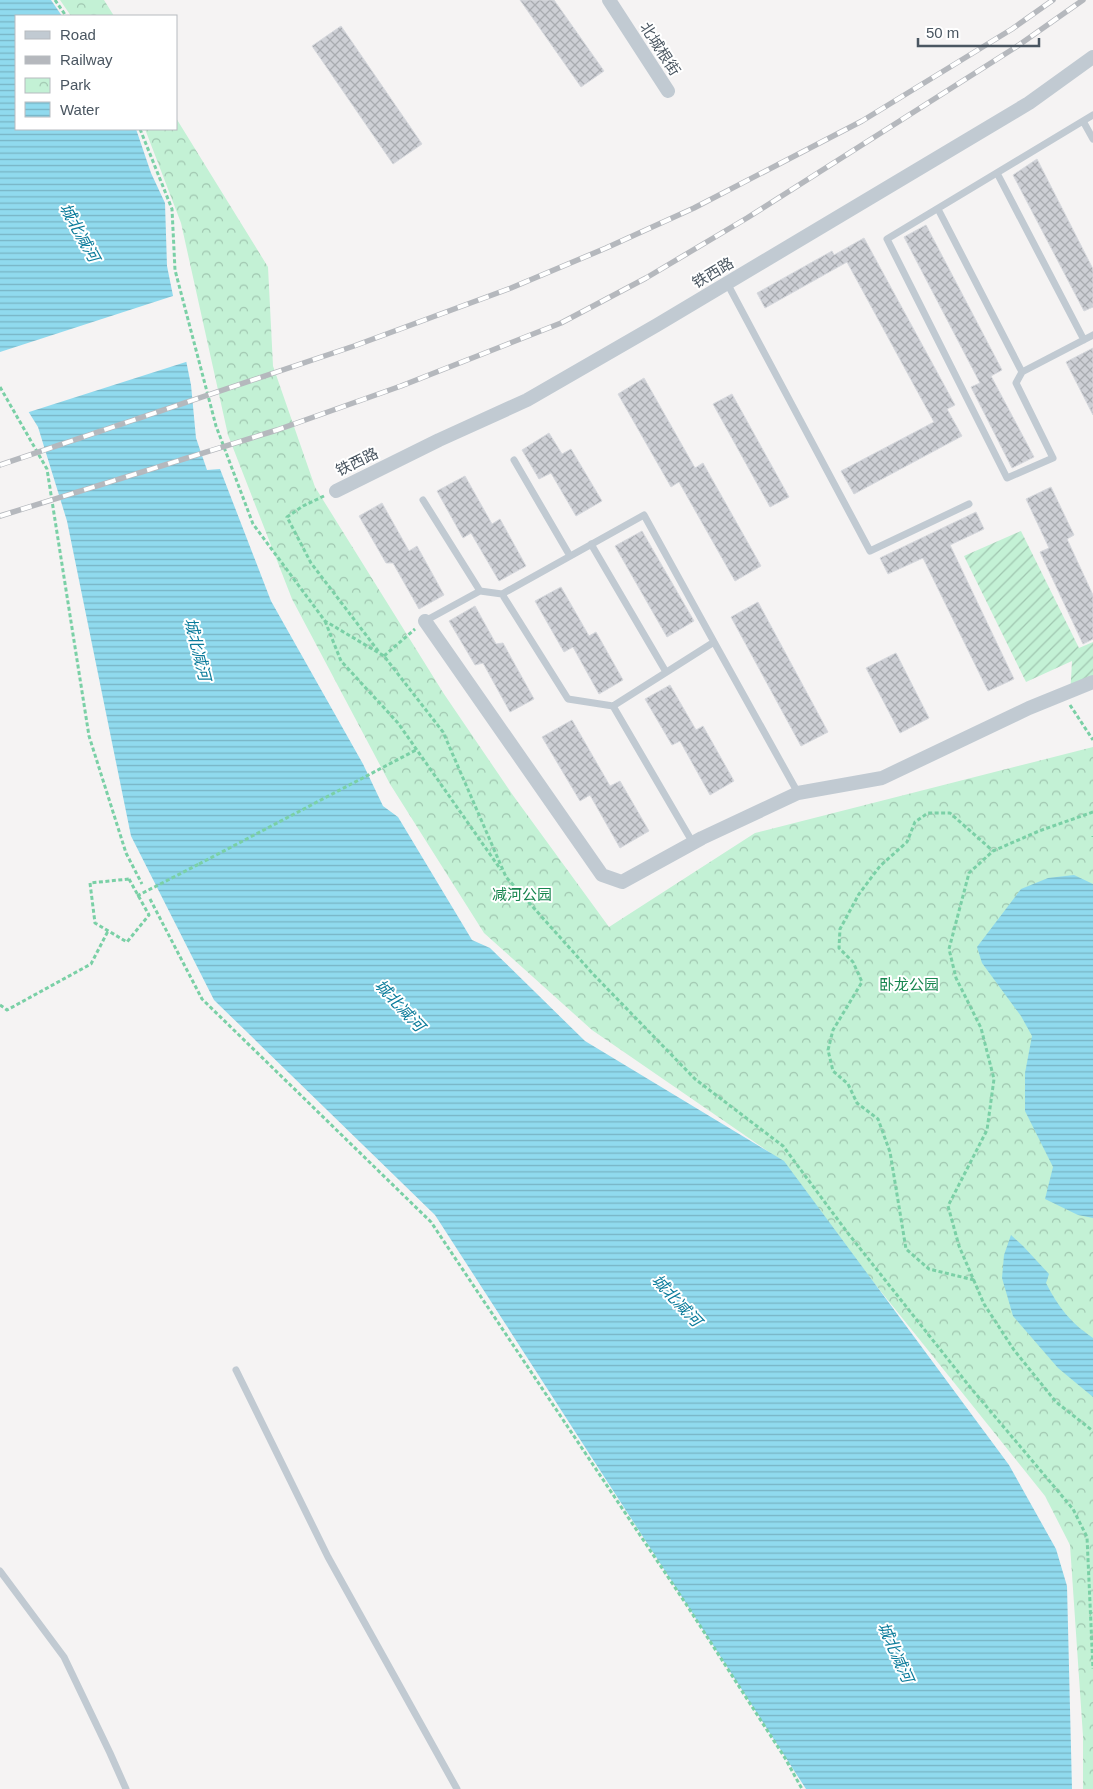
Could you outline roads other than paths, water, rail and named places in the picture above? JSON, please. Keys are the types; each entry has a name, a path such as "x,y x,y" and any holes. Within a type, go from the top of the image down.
{"street":[{"name":"北城根街","path":"609,0 668,91"},
{"name":"铁西路","path":"336,491 438,440 527,400 1029,103 1093,57"},
{"path":"425,621 602,875 622,882 693,843 798,793 882,778 1029,708 1093,682"}],"lane":[{"path":"1093,115 887,239 1007,478 1053,458 1016,383 1022,372 1093,335"},
{"path":"1083,121 1093,139"},
{"path":"997,173 1084,340"},
{"path":"938,208 1022,372"},
{"path":"727,283 870,551 969,504"},
{"path":"514,460 570,556"},
{"path":"423,500 480,591"},
{"path":"425,621 480,591 502,594 644,515 798,793"},
{"path":"591,544 666,672"},
{"path":"502,594 568,699 613,706 714,642"},
{"path":"613,706 693,843"},
{"path":"236,1370 328,1558 457,1789"},
{"path":"0,1571 64,1657 126,1789"}],"water":[{"name":"城北减河","path":"0,0 51,0 61,15 15,15 15,130 136,130 151,173 165,203 167,266 191,385 196,438 207,470 220,469 271,601 363,764 383,806 398,817 472,940 490,948 585,1041 784,1161 1009,1465 1056,1549 1067,1586 1072,1789 806,1789 435,1215 214,1000 131,836 67,521 38,427 0,366"},
{"path":"1074,875 1093,884 1093,1218 1078,1215 1045,1199 1053,1167 1025,1111 1025,1073 1032,1036 1021,1016 982,963 977,947 1021,889 1048,878"},
{"path":"1011,1235 1049,1274 1046,1283 1066,1314 1093,1338 1093,1397 1058,1368 1013,1316 1002,1278 1004,1255"}],"railway":[{"path":"0,465 354,346 511,288 606,248 694,208 862,121 1012,29 1053,0"},
{"path":"0,516 277,430 401,386 561,323 646,278 747,218 1016,47 1083,0"}],"park label":[{"name":"减河公园","path":"522,895"},
{"name":"卧龙公园","path":"909,985"}]}
